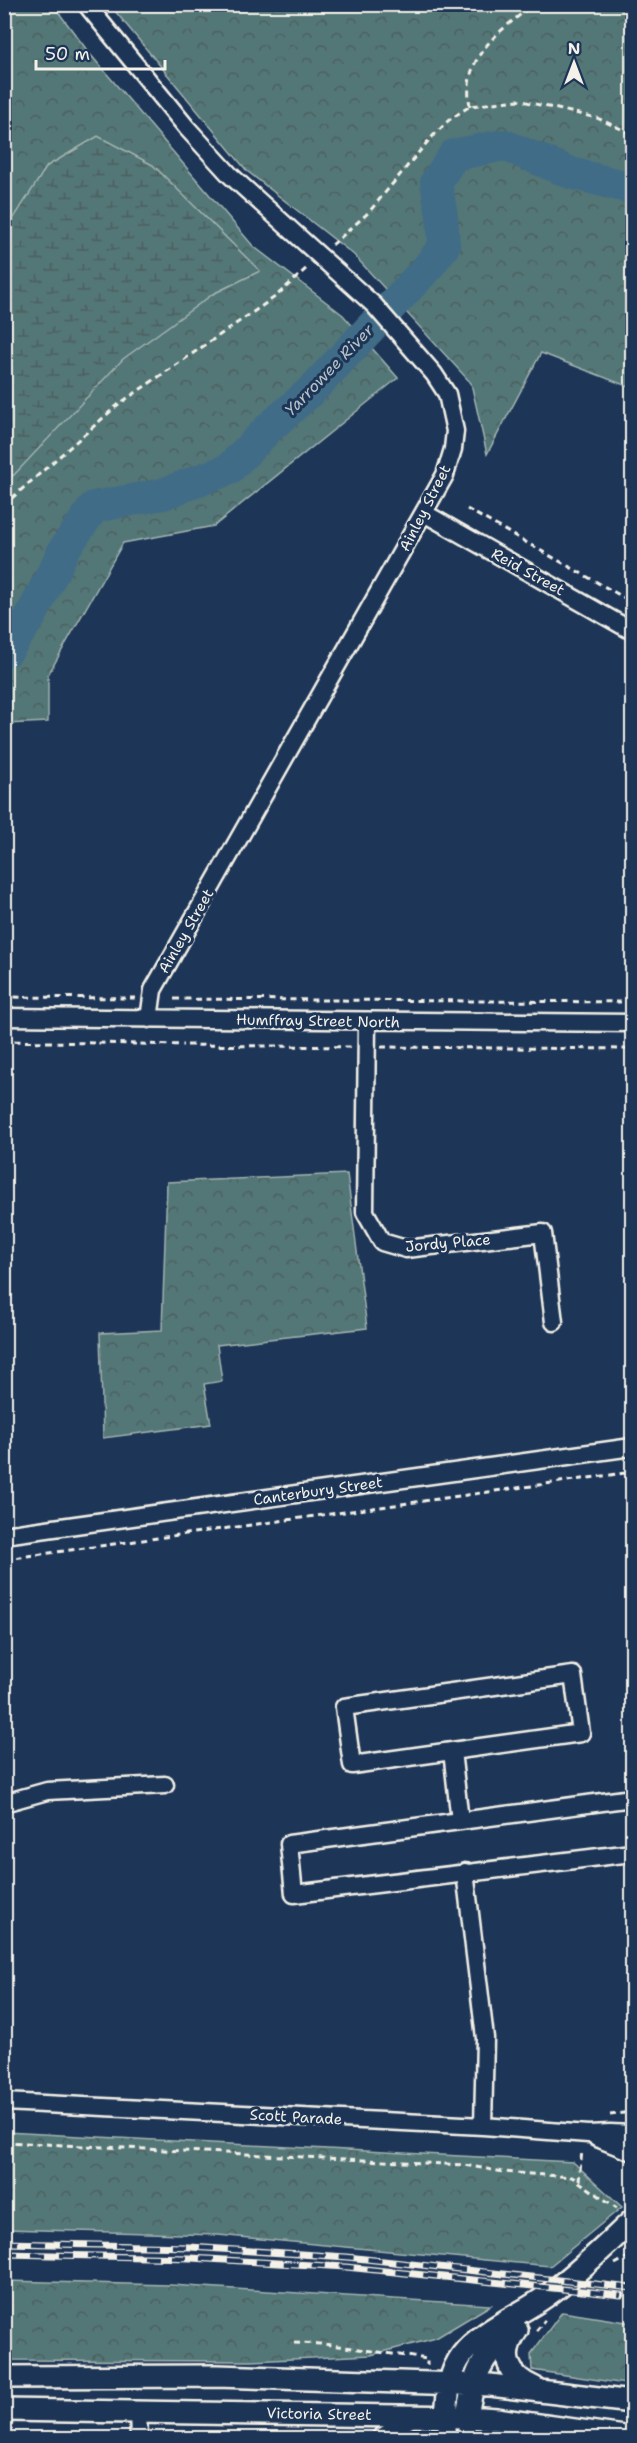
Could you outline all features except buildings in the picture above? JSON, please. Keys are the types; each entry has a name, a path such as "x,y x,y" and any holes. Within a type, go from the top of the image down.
{"main road":[{"path":"467,2417 472,2385 488,2354 545,2298 633,2221"},
{"path":"578,2271 633,2242"},
{"path":"217,2376 319,2368 433,2368 447,2362 545,2298"},
{"path":"520,2324 508,2346 507,2361 518,2377 529,2386 542,2390"},
{"path":"446,2416 448,2384 454,2368 461,2356 482,2338"},
{"path":"4,2377 217,2376 448,2384 542,2390 633,2402"},
{"name":"Victoria Street","path":"4,2410 138,2410 446,2416 497,2419 633,2439"}],"street":[{"name":"Ainley Street","path":"86,4 187,128 230,175 397,329 434,374 447,394 455,431 453,449 445,475 153,990 149,1019"},
{"name":"Reid Street","path":"424,513 633,631"},
{"name":"Humffray Street North","path":"4,1017 633,1023"},
{"name":"Jordy Place","path":"367,1021 365,1212 382,1242 406,1249 543,1233 554,1322"},
{"name":"Canterbury Street","path":"4,1535 633,1447"},
{"path":"573,1675 581,1732 452,1751 352,1765 344,1707 573,1675"},
{"path":"452,1751 460,1821"},
{"path":"4,1803 47,1791 165,1785"},
{"path":"633,1798 289,1844 294,1894 633,1853"},
{"path":"465,1872 485,2038 483,2126"},
{"name":"Scott Parade","path":"4,2102 483,2126 588,2134 633,2134"},
{"name":"Scott Parade","path":"588,2134 633,2152"},
{"path":"138,2410 139,2439"},
{"path":"380,2439 415,2416"},
{"path":"446,2416 447,2439"},
{"path":"466,2439 467,2417"}],"path":[{"path":"470,106 467,89 473,64 496,34 534,4"},
{"path":"467,509 633,602"},
{"path":"4,998 135,998"},
{"path":"174,999 633,1002"},
{"path":"4,1041 633,1049"},
{"path":"6,1559 633,1472"},
{"path":"4,2142 464,2165 504,2172 564,2175 579,2181 633,2221"}],"green space":[{"path":"5,4 53,5 90,54 253,246 343,315 398,378 214,526 123,543 48,675 48,722 5,724 5,480 14,475 123,359 213,294 260,271 153,165 98,136 47,166 5,232"},
{"path":"110,5 632,5 632,388 541,353 487,454 471,383 354,255 247,171"},
{"path":"98,136 153,165 261,271 213,294 14,475 5,480 4,232 47,166"},
{"path":"347,1174 367,1328 217,1345 222,1381 204,1384 211,1424 103,1438 100,1333 162,1330 167,1182"},
{"path":"5,2132 573,2162 622,2207 550,2266 218,2235 5,2229"},
{"path":"5,2281 170,2285 491,2305 436,2338 371,2355 252,2361 5,2360"},
{"path":"562,2312 632,2323 632,2385 532,2370 531,2354"}],"waterway":[{"name":"Yarrowee River","path":"4,652 7,651 31,616 65,548 94,507 163,494 229,469 269,428 312,390 428,267 444,246 436,182 454,155 504,145 571,173 632,190"}],"railway":[{"path":"4,2243 190,2247 347,2257 632,2288"},
{"path":"4,2254 191,2258 346,2267 621,2295"}]}
